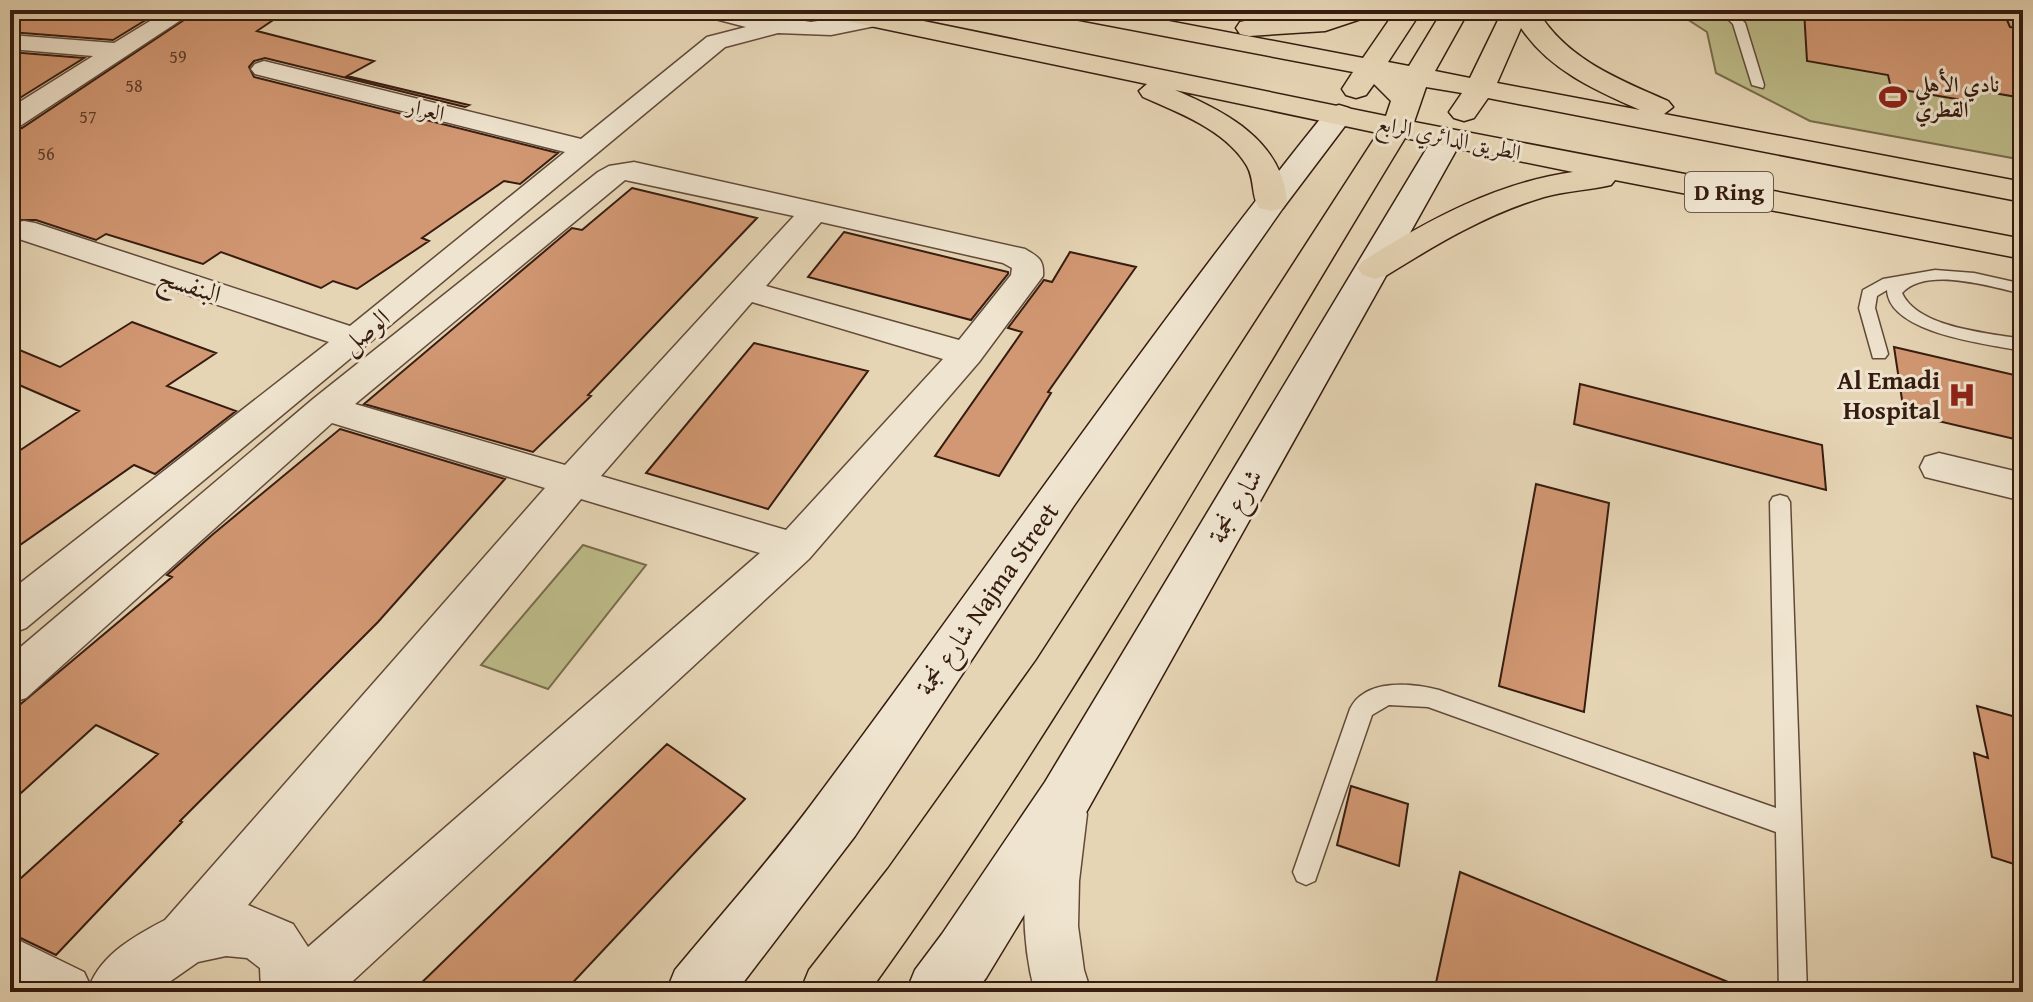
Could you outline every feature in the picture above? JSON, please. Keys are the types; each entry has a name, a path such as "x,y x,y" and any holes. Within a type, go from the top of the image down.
{"main road":[{"name":"الطريق الدائري الرابع","path":"832,10 1081,60 1354,91 1464,113 1742,140 2023,192"},
{"path":"943,10 1354,91 1391,83 1407,101"},
{"name":"الطريق الدائري الرابع","path":"1070,10 1129,22 1354,91"},
{"path":"1129,22 1283,28 1325,23 1364,10"},
{"path":"1271,201 1354,91 1409,10"},
{"path":"831,992 994,766 1238,384 1407,101 1456,10"},
{"name":"شارع نجمة","path":"937,992 964,956 1064,800 1464,113 1516,10"},
{"path":"1524,10 1545,43 1582,70 1625,93 1742,140"},
{"path":"1081,60 1172,100 1240,139 1264,169 1271,201"},
{"path":"1407,101 1456,98 1464,113 2023,219"},
{"name":"الطريق الدائري الرابع","path":"1464,113 1641,175 2023,249"},
{"path":"1375,268 1442,227 1503,199 1556,184 1641,175"},
{"path":"1687,184 1746,207 2023,266"},
{"name":"شارع نجمة Najma Street","path":"697,992 835,818 1058,496 1271,201"}],"street":[{"path":"10,120 184,10"},
{"name":"الطريق الدائري الرابع","path":"774,27 819,31 877,19"},
{"name":"الوصل","path":"10,616 587,149 715,22 774,27"},
{"path":"10,42 119,51"},
{"name":"العرار","path":"264,69 587,149"},
{"path":"10,684 326,408 619,172 634,171 1014,256 1028,264 1030,270 1027,276 967,354 794,548 299,992"},
{"path":"184,940 573,482 813,213"},
{"name":"البنفسج","path":"24,230 355,339"},
{"path":"742,289 967,354"},
{"path":"326,408 794,548"},
{"path":"1939,467 2023,487"},
{"path":"1063,992 1050,930 1053,874 1064,800"},
{"path":"115,992 147,962 184,940 211,931 235,929 256,933 274,943 286,958 291,978 289,992"},
{"path":"10,964 64,992"}],"lane":[{"path":"1725,10 1739,23 1758,85"},
{"path":"2004,10 2023,13"},
{"path":"1879,354 1867,308 1869,294 1889,282 1946,275 2023,289"},
{"path":"1905,280 1894,292 1895,300 1916,318 1939,327 2023,345"},
{"path":"1780,502 1793,992"},
{"path":"1306,872 1362,709 1376,698 1395,692 1439,700 1787,824"}],"shaded area":[{"name":"نادي الأهلي القطري","path":"1673,10 2023,10 2023,160 1810,121 1716,73 1707,32"},
{"path":"583,545 646,565 548,689 481,665"}],"building":[{"path":"10,10 162,10 113,40 10,32"},
{"path":"199,10 288,10 257,31 374,61 347,76 469,105 465,107 265,58 254,61 249,67 254,77 558,153 520,184 504,181 422,238 429,241 357,289 333,281 321,288 221,252 203,264 106,234 96,240 36,220 10,220 10,131 22,128"},
{"path":"1804,10 1942,10 2007,20 2010,27 2023,28 2023,98 1964,88 1968,101 1891,88 1888,75 1807,61"},
{"path":"10,52 84,58 10,104"},
{"path":"632,188 757,218 588,395 591,396 533,452 364,404 572,228 582,230"},
{"path":"844,232 1008,274 971,320 808,277"},
{"path":"1070,252 1136,267 1048,392 1051,393 999,476 935,456 1022,332 1008,328 1044,280 1052,282"},
{"path":"132,322 216,353 167,386 236,411 155,474 134,465 10,552 10,457 79,411 10,381 10,346 60,367"},
{"path":"754,343 868,371 768,509 646,473"},
{"name":"Al Emadi Hospital","path":"1894,347 2023,377 2023,441 1904,413"},
{"path":"1580,384 1822,445 1826,490 1574,424"},
{"path":"340,429 505,479 378,622 180,821 56,955 10,933 10,888 158,754 96,725 10,803 10,713 172,577 167,575 212,535"},
{"path":"1536,484 1609,503 1584,712 1499,686"},
{"path":"1977,706 2023,719 2023,867 1992,857 1974,753 1988,758"},
{"path":"667,744 745,799 564,992 412,992"},
{"path":"1351,786 1408,804 1399,866 1337,845"},
{"path":"1460,872 1750,991 1750,992 1434,992"}],"place":[{"name":"نادي الأهلي القطري","path":"1893,97"},
{"name":"Al Emadi Hospital","path":"1962,395"}]}
